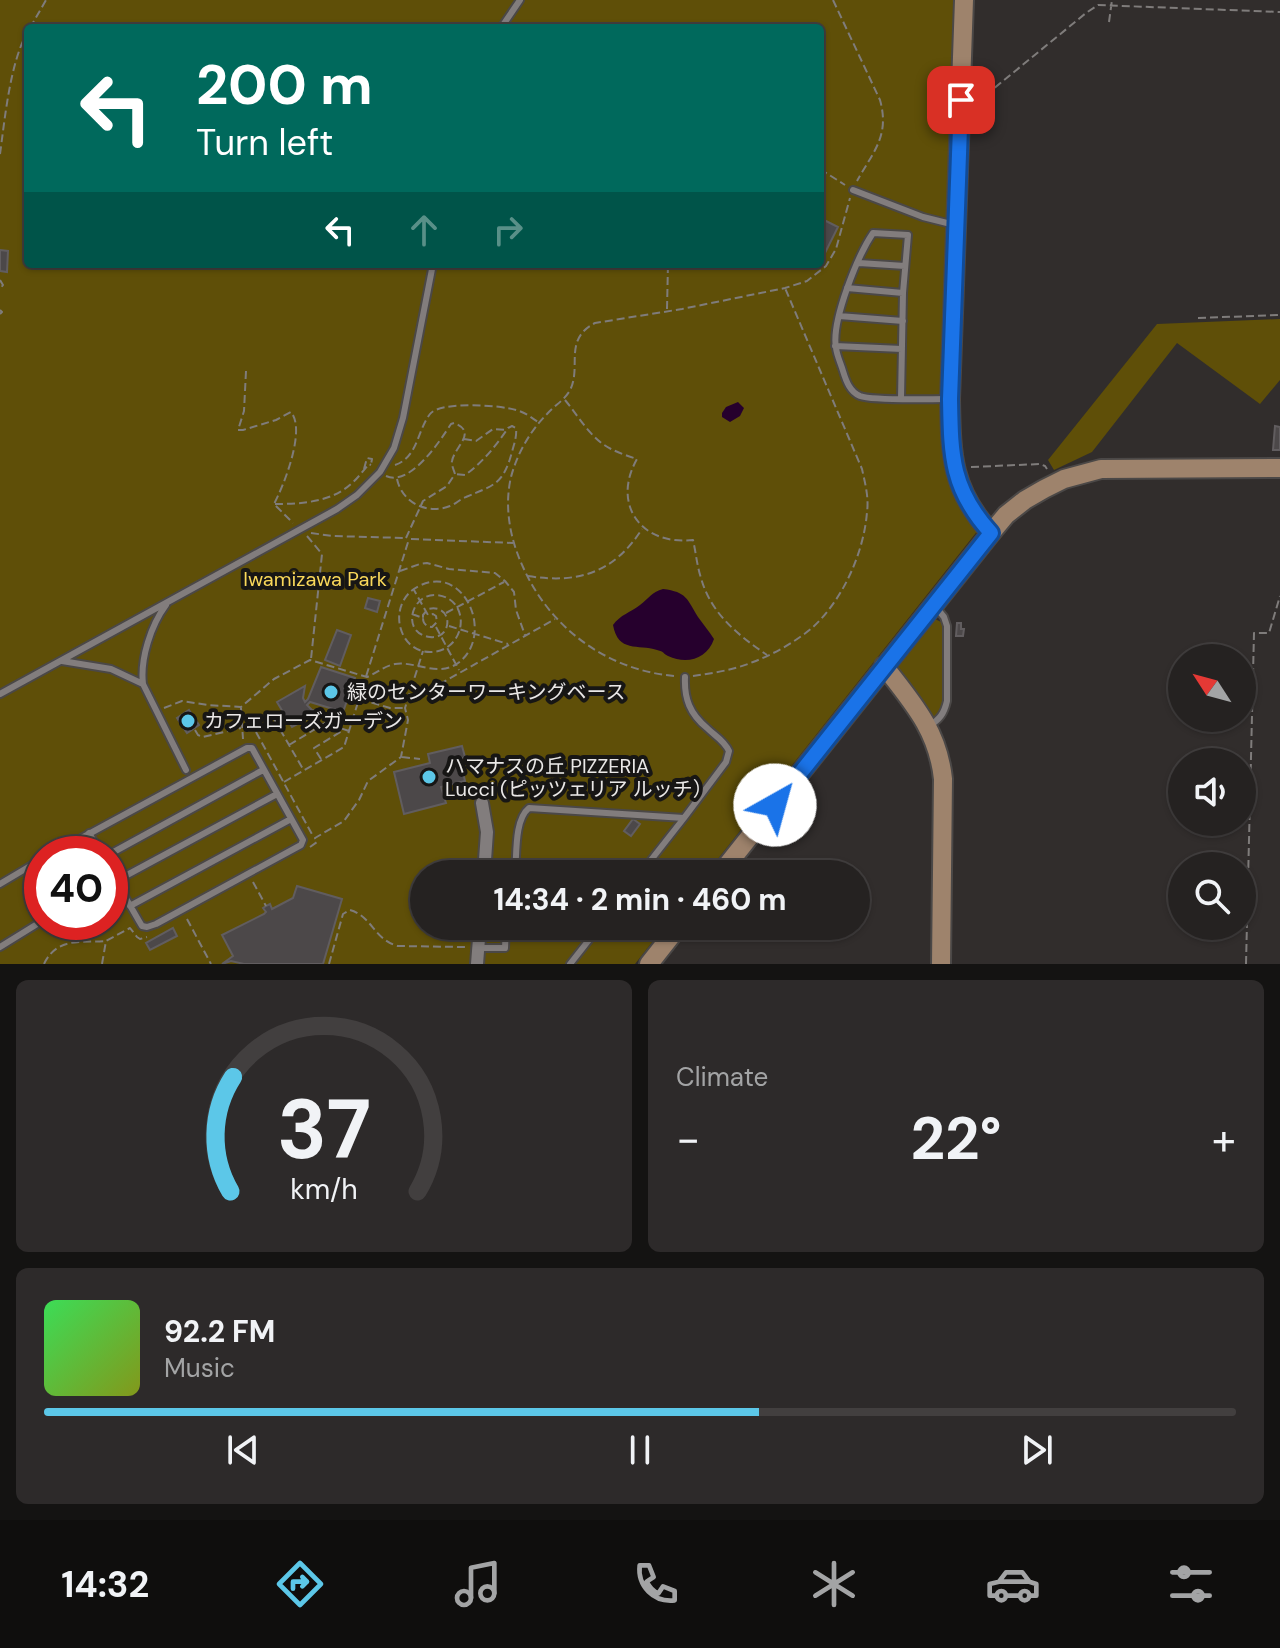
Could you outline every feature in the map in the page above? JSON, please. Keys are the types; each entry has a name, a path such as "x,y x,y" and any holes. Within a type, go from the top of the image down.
{"street":[{"path":"964,0 951,444 961,489 979,521 991,533"},
{"path":"731,860 991,533 1006,515 1025,500 1064,479 1101,469 1280,468"},
{"path":"884,666 920,713 941,759 941,964"},
{"path":"482,803 487,832 485,860"},
{"path":"477,964 479,940"},
{"path":"649,964 668,940"}],"lane":[{"path":"504,24 520,0"},
{"path":"853,190 923,217 957,225"},
{"path":"901,398 903,293 908,235 873,233 865,244 839,316 835,346 851,390 864,397 901,398 950,399"},
{"path":"859,263 905,266"},
{"path":"0,694 348,502 382,470 394,448 403,418 432,268"},
{"path":"847,288 903,293"},
{"path":"839,316 903,321"},
{"path":"835,346 902,349"},
{"path":"168,602 143,659 142,675 143,684 186,770"},
{"path":"928,727 939,719 947,701 947,626 934,604"},
{"path":"60,661 111,669 143,684"},
{"path":"651,860 726,762 729,751 688,706 685,677"},
{"path":"84,836 252,748 303,840 301,845 156,924 142,926 128,903"},
{"path":"128,844 263,770"},
{"path":"128,875 277,794"},
{"path":"516,860 519,823 522,814 529,808 684,818"},
{"path":"130,906 291,819"},
{"path":"0,884 24,870"},
{"path":"0,947 24,932"},
{"path":"478,948 505,948 505,940"},
{"path":"570,964 589,940"}],"path":[{"path":"32,24 46,0"},
{"path":"824,268 836,249 853,190 879,145 884,117 880,100 833,0"},
{"path":"1109,22 1112,0"},
{"path":"961,100 981,99 1094,7 1102,4 1280,12"},
{"path":"0,154 13,75 24,38"},
{"path":"824,172 853,190"},
{"path":"667,310 668,268"},
{"path":"785,288 862,469 867,488 868,510 855,563 843,588 813,627 768,656 733,669 685,677 648,672 610,658 555,619 538,598 509,524 511,478 527,440 539,423 564,399 574,383 574,353 583,330 595,323 785,288 807,281 823,268"},
{"path":"0,280 3,285 0,289"},
{"path":"1198,318 1280,315"},
{"path":"246,371 244,411 238,430 276,420 291,412 295,417 289,469 274,504"},
{"path":"564,399 588,430 610,449 637,459 629,477 627,492 632,513 643,527 658,537 677,542 693,540 702,581 719,615 737,634 768,656"},
{"path":"382,470 401,463 411,453 430,414 443,406 502,407 529,416 539,423"},
{"path":"284,782 344,747 419,506 447,486 455,474 452,461 465,431 463,427 451,424 425,458 397,478 392,479 369,464"},
{"path":"397,478 404,496 419,506 437,509 449,506 485,490 502,476 508,465 516,428 512,426 506,431 473,469 465,475 455,474"},
{"path":"463,439 476,441 493,429 506,431"},
{"path":"274,504 324,499 353,483 372,461 368,458 364,470"},
{"path":"954,467 1040,464 1045,466 1053,484"},
{"path":"502,476 511,478"},
{"path":"274,504 322,554 310,660"},
{"path":"527,575 549,579 595,572 621,556 643,527"},
{"path":"300,529 332,536 514,543"},
{"path":"398,571 427,563 449,569 495,573 514,592 516,610 525,635"},
{"path":"445,614 505,581"},
{"path":"157,711 177,701 241,707 274,679 310,660 367,677 390,665 408,664 439,669 456,664 469,648 475,633 474,614 468,601 456,588 445,583 432,582 413,589 402,602 398,615 404,637 423,650 433,652 447,647 461,629 460,614 452,602 437,595 420,600 412,614 415,629 433,638 441,635 448,625 448,618 437,608 426,611 423,618 424,623 435,626"},
{"path":"413,589 428,615 438,618 435,626"},
{"path":"1246,964 1254,633 1269,633 1280,596"},
{"path":"412,614 423,618"},
{"path":"407,702 555,619"},
{"path":"448,625 509,644"},
{"path":"427,637 429,626"},
{"path":"435,626 460,671"},
{"path":"401,757 408,720 405,708 423,650"},
{"path":"360,699 390,708 405,708"},
{"path":"241,707 243,739"},
{"path":"274,719 304,770"},
{"path":"289,745 325,723 350,732"},
{"path":"195,730 203,737 241,728"},
{"path":"322,760 314,748 344,730"},
{"path":"256,732 315,838 344,821 368,781 401,757 420,759"},
{"path":"252,881 266,906"},
{"path":"329,964 343,914 350,910 365,918 390,944 478,948"},
{"path":"185,916 211,964"},
{"path":"44,964 51,952 69,942 106,941 130,928"},
{"path":"102,964 106,941"}],"green space":[{"name":"Iwamizawa Park","path":"0,0 957,0 942,418 944,458 957,495 979,529 717,860 410,860 410,940 654,940 635,964 0,964"},
{"path":"1280,319 1280,380 1260,404 1177,343 1092,452 1054,470 1048,460 1157,324"},
{"path":"935,619 943,623 944,631 942,706 937,718 932,718 899,672 898,663 930,621"}],"shaded area":[{"path":"738,402 744,408 740,416 730,422 722,417 726,407"},
{"path":"663,589 685,597 714,639 701,656 689,660 675,659 659,651 630,646 619,640 613,625"}],"building":[{"path":"824,220 838,227 824,255"},
{"path":"0,250 8,251 7,272 0,271"},
{"path":"1275,426 1280,427 1280,450 1273,450"},
{"path":"368,598 380,601 377,612 365,608"},
{"path":"957,623 961,623 961,629 964,629 963,636 956,636"},
{"path":"337,630 351,635 340,666 325,660"},
{"name":"緑のセンターワーキングベース","path":"321,667 355,678 343,712 310,702 307,705 312,710 321,712 292,727 277,702 305,686 305,702"},
{"name":"カフェローズガーデン","path":"189,710 199,725 187,733 177,718"},
{"name":"ハマナスの丘 PIZZERIA Lucci (ピッツェリア ルッチ）","path":"462,746 465,757 460,759 465,781 441,787 446,803 404,814 394,772 430,763 428,754"},
{"path":"633,819 640,824 631,836 624,831"},
{"path":"297,886 342,899 323,964 244,964 231,961 222,964 233,956 222,935 264,914 263,908 266,906 270,904 272,909 293,898"},
{"path":"173,928 177,936 150,950 146,943"}],"place":[{"name":"緑のセンターワーキングベース","path":"331,692"},
{"name":"カフェローズガーデン","path":"188,721"},
{"name":"ハマナスの丘 PIZZERIA Lucci (ピッツェリア ルッチ）","path":"429,777"}],"route":[{"path":"775,805 991,533 979,521 961,489 951,444 961,100"}]}
